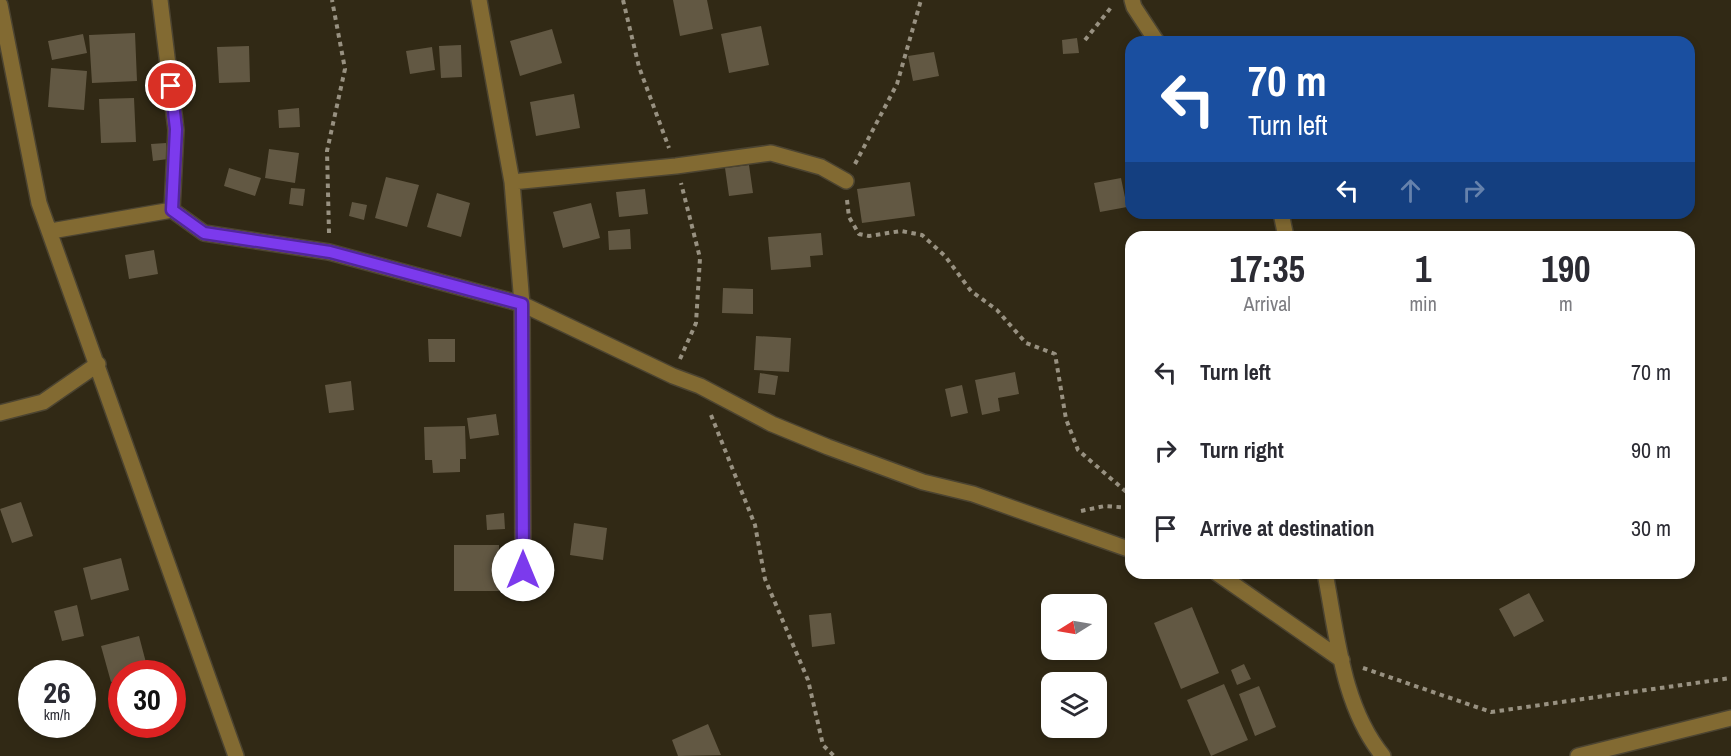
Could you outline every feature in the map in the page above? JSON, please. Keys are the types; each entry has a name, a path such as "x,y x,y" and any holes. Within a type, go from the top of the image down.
{"street":[{"path":"160,0 176,129 172,210"},
{"path":"479,0 512,182 522,304 523,570"},
{"path":"1132,0 1134,7 1153,36"},
{"path":"0,5 39,203 51,231 236,756"},
{"path":"512,182 676,166 771,153 821,167 846,181"},
{"path":"51,231 172,210 204,233 330,252 522,304 673,376 700,386 772,424 828,447 923,482 974,494 1125,548"},
{"path":"0,413 43,402 98,364"},
{"path":"1226,579 1342,660"},
{"path":"1326,579 1342,660 1364,730 1383,756"},
{"path":"1578,756 1731,718"}],"path":[{"path":"330,252 327,151 345,69 332,0"},
{"path":"921,0 897,84 846,181 849,217 859,234 869,236 901,231 922,235 945,256 971,291 997,310 1026,343 1055,354 1066,419 1078,450 1125,491"},
{"path":"1085,40 1117,0"},
{"path":"700,386 755,525 765,579 808,680 823,745 834,756"},
{"path":"1342,660 1491,712 1731,678"}],"building":[{"path":"673,0 707,0 713,29 680,36"},
{"path":"761,26 769,65 729,73 721,34"},
{"path":"552,29 562,63 520,76 510,41"},
{"path":"135,33 137,81 92,83 89,35"},
{"path":"83,34 87,53 52,60 48,41"},
{"path":"1077,38 1079,53 1063,54 1062,40"},
{"path":"461,45 462,77 441,78 439,46"},
{"path":"249,46 250,82 219,83 217,47"},
{"path":"432,47 435,70 410,74 406,51"},
{"path":"934,52 939,76 913,81 908,56"},
{"path":"51,68 87,71 84,110 48,107"},
{"path":"574,94 580,128 536,136 530,102"},
{"path":"134,98 136,142 101,143 99,99"},
{"path":"299,108 300,127 279,128 278,110"},
{"path":"166,143 168,159 153,161 151,144"},
{"path":"269,149 299,153 295,183 265,178"},
{"path":"749,165 753,193 729,196 725,168"},
{"path":"229,168 261,178 255,196 224,186"},
{"path":"386,177 419,185 407,227 375,218"},
{"path":"1121,178 1125,207 1100,212 1094,183"},
{"path":"910,182 915,216 862,223 857,189"},
{"path":"291,188 305,189 303,206 289,204"},
{"path":"645,189 648,214 619,217 616,192"},
{"path":"437,193 470,203 461,237 427,227"},
{"path":"352,202 367,205 364,220 349,216"},
{"path":"591,203 600,238 563,248 553,212"},
{"path":"630,229 631,249 609,250 608,231"},
{"path":"821,233 823,255 810,256 811,267 771,270 768,237"},
{"path":"154,250 158,274 129,279 125,255"},
{"path":"723,288 753,289 753,314 722,313"},
{"path":"756,336 791,338 789,372 754,370"},
{"path":"428,339 455,339 455,362 429,362"},
{"path":"1015,372 1019,394 998,398 1000,411 982,415 975,380"},
{"path":"760,373 778,376 775,395 758,393"},
{"path":"351,381 354,410 329,413 325,385"},
{"path":"962,385 968,413 951,417 945,389"},
{"path":"496,414 499,435 470,439 467,418"},
{"path":"465,426 466,459 460,459 460,472 433,473 432,460 425,460 424,427"},
{"path":"21,502 33,536 12,543 0,509"},
{"path":"504,513 505,529 487,530 486,515"},
{"path":"574,523 607,528 603,560 570,555"},
{"path":"454,545 499,545 499,591 454,591"},
{"path":"121,558 129,590 91,600 83,568"},
{"path":"1529,593 1544,621 1514,637 1499,609"},
{"path":"77,605 84,636 62,641 54,611"},
{"path":"1192,607 1219,673 1181,689 1154,623"},
{"path":"831,613 835,644 812,647 809,615"},
{"path":"139,636 145,660 108,660 108,671 101,646"},
{"path":"1244,664 1251,679 1237,685 1231,670"},
{"path":"1224,684 1248,740 1211,756 1187,700"},
{"path":"1259,686 1276,727 1255,736 1239,694"},
{"path":"708,724 721,755 678,756 672,740"}],"route":[{"path":"171,86 176,129 172,210 204,233 330,252 522,304 523,570"}]}
